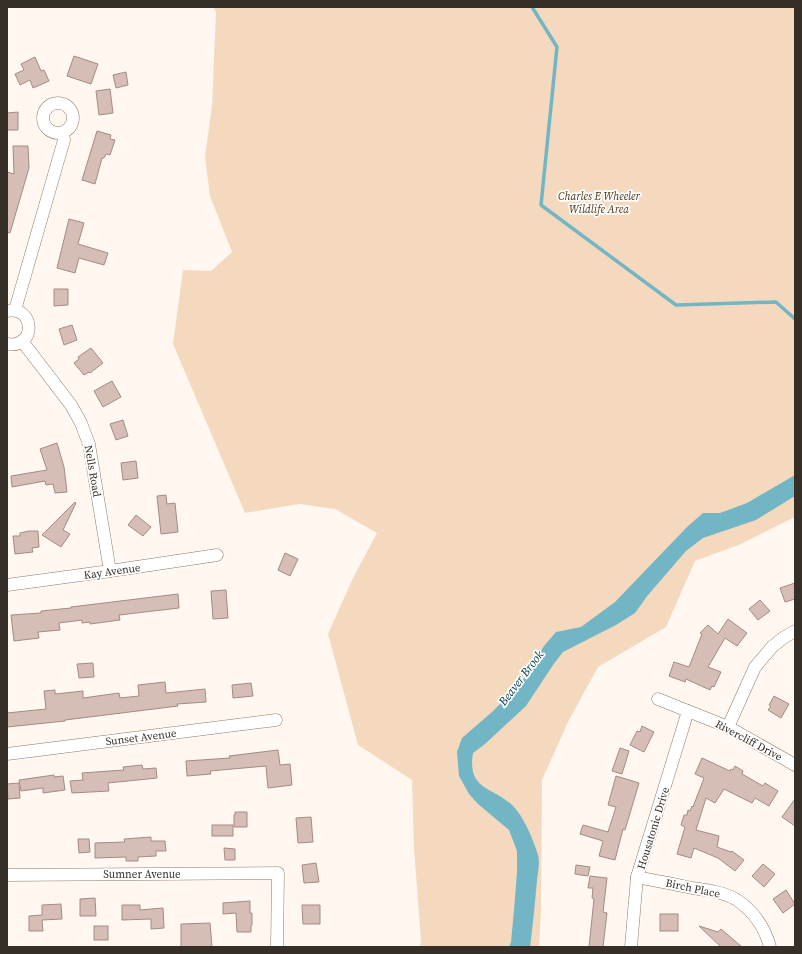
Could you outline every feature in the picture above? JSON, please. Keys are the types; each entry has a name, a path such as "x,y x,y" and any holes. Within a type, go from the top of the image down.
{"street":[{"path":"7,344 18,344 22,342 29,332 28,320 20,312 11,311 64,140 63,133"},
{"name":"Nells Road","path":"22,342 71,405 89,444 110,571"},
{"name":"Kay Avenue","path":"7,585 217,555"},
{"path":"728,727 755,667 772,647 795,631"},
{"name":"Rivercliff Drive","path":"658,699 728,727 795,765"},
{"name":"Housatonic Drive","path":"630,947 637,877 688,711"},
{"name":"Sunset Avenue","path":"7,754 276,720"},
{"name":"Sumner Avenue","path":"7,875 278,873 277,947"},
{"name":"Birch Place","path":"637,877 711,891 737,900 761,924 767,935 770,947"}],"green space":[{"name":"Charles E Wheeler Wildlife Area","path":"213,7 795,7 795,517 741,544 695,561 666,627 598,667 568,722 542,780 541,912 539,947 420,947 421,941 414,849 412,780 358,745 328,634 353,578 377,533 335,509 299,504 245,513 173,344 183,270 211,271 232,252 210,196 205,157 212,106 216,12"}],"water":[{"path":"795,475 795,496 756,520 703,538 686,551 648,595 635,613 616,625 563,652 526,706 485,744 473,753 472,765 474,774 478,781 513,806 521,816 534,843 539,858 530,947 509,947 511,942 514,910 517,851 509,830 478,804 469,794 459,776 457,752 462,738 492,712 521,683 544,646 556,632 581,627 615,602 687,527 703,513 720,513 747,503"}],"building":[{"path":"74,56 98,64 91,84 67,76"},
{"path":"35,57 41,71 44,70 49,81 33,88 30,80 20,85 15,74 24,70 21,64"},
{"path":"126,72 128,85 116,88 113,75"},
{"path":"110,89 113,113 99,115 96,91"},
{"path":"18,112 18,130 7,130 7,113"},
{"path":"97,131 111,135 110,139 115,140 110,155 106,154 104,158 102,158 95,184 82,180"},
{"path":"13,146 28,146 29,168 10,233 7,232 7,172 14,174"},
{"path":"69,219 84,223 78,244 108,253 104,265 79,258 75,273 57,268"},
{"path":"54,289 68,289 68,305 54,306"},
{"path":"72,325 77,340 64,345 59,329"},
{"path":"91,348 103,363 90,373 89,372 84,375 74,363 79,359 78,357"},
{"path":"112,381 121,397 103,407 94,391"},
{"path":"123,420 128,436 116,440 110,424"},
{"path":"57,443 64,467 67,492 55,493 53,484 46,485 45,481 12,487 11,476 47,470 40,449"},
{"path":"136,461 138,478 123,480 121,463"},
{"path":"166,495 167,504 175,503 178,532 161,534 157,496"},
{"path":"75,502 76,503 63,530 70,534 61,547 42,535"},
{"path":"136,515 151,527 143,536 128,525"},
{"path":"38,531 39,547 32,548 33,552 15,554 13,536 20,536 20,533"},
{"path":"285,553 298,559 290,576 278,570"},
{"path":"795,583 795,599 785,602 780,588"},
{"path":"226,590 228,618 213,619 211,591"},
{"path":"178,594 179,608 119,615 120,620 90,624 90,622 82,623 82,620 59,623 60,630 38,632 39,638 14,641 11,615 41,613 41,611"},
{"path":"760,600 770,611 758,620 749,609"},
{"path":"728,619 747,633 737,646 725,638 708,667 721,672 714,687 712,686 710,690 686,679 685,682 669,676 674,662 689,667 702,634 700,633 708,625 718,634"},
{"path":"93,663 94,677 79,678 77,664"},
{"path":"165,682 166,693 205,689 206,702 177,704 178,706 7,727 7,713 46,709 44,691 55,690 55,694 83,691 83,698 119,693 120,698 139,696 138,685"},
{"path":"251,683 253,696 233,698 232,685"},
{"path":"774,696 789,704 781,718 768,710"},
{"path":"642,726 654,732 644,752 630,745 637,731 640,732"},
{"path":"620,748 629,751 622,774 612,771"},
{"path":"278,750 280,765 290,764 292,785 268,788 266,766 210,771 211,774 187,776 186,761 230,758 229,756"},
{"path":"702,758 730,771 731,769 733,770 735,766 743,771 742,774 763,786 765,783 778,791 769,806 755,798 752,803 724,789 715,803 706,798 696,830 719,836 717,847 731,852 732,851 744,860 735,871 718,858 694,848 691,858 677,854 685,827 681,825 684,815 687,815 688,810 690,811 692,806 693,807 704,778 695,774"},
{"path":"142,765 143,769 156,768 157,778 108,783 109,791 72,793 70,781 83,780 82,773 124,770 123,767"},
{"path":"54,775 54,777 63,776 65,790 43,793 43,788 21,791 19,780"},
{"path":"616,776 639,783 625,830 623,829 615,860 599,856 603,841 580,834 583,825 608,832 616,807 608,805"},
{"path":"19,783 20,798 8,799 7,784"},
{"path":"795,799 795,826 782,817"},
{"path":"235,812 247,812 247,827 234,827"},
{"path":"311,817 313,842 298,843 296,818"},
{"path":"212,825 233,825 233,836 212,836"},
{"path":"151,837 151,841 165,841 166,851 156,851 156,856 138,857 138,861 126,861 126,857 95,858 95,843 125,842 124,839"},
{"path":"78,839 89,839 90,852 79,853"},
{"path":"224,848 235,849 235,860 225,860"},
{"path":"316,863 319,882 304,883 302,865"},
{"path":"763,864 775,874 764,887 752,876"},
{"path":"576,865 590,867 588,876 575,874"},
{"path":"590,876 607,878 603,912 607,913 603,947 589,947 594,899 592,898 593,888 588,888"},
{"path":"786,890 795,904 783,913 773,899"},
{"path":"95,898 96,916 80,916 80,899"},
{"path":"250,901 250,913 252,913 251,932 237,932 236,913 223,914 223,903"},
{"path":"61,904 62,919 42,920 43,931 29,931 29,916 42,915 42,905"},
{"path":"122,905 140,905 140,910 163,908 164,928 151,929 151,919 122,920"},
{"path":"302,905 320,905 320,924 303,924"},
{"path":"660,914 678,914 678,931 660,931"},
{"path":"210,923 212,947 181,947 181,924"},
{"path":"94,926 108,926 108,940 94,940"},
{"path":"699,926 718,932 721,929 742,947 721,947"}],"waterway":[{"path":"532,7 557,47 541,205 676,305 776,302 795,319"}],"water label":[{"name":"Beaver Brook","path":"521,678"}]}
